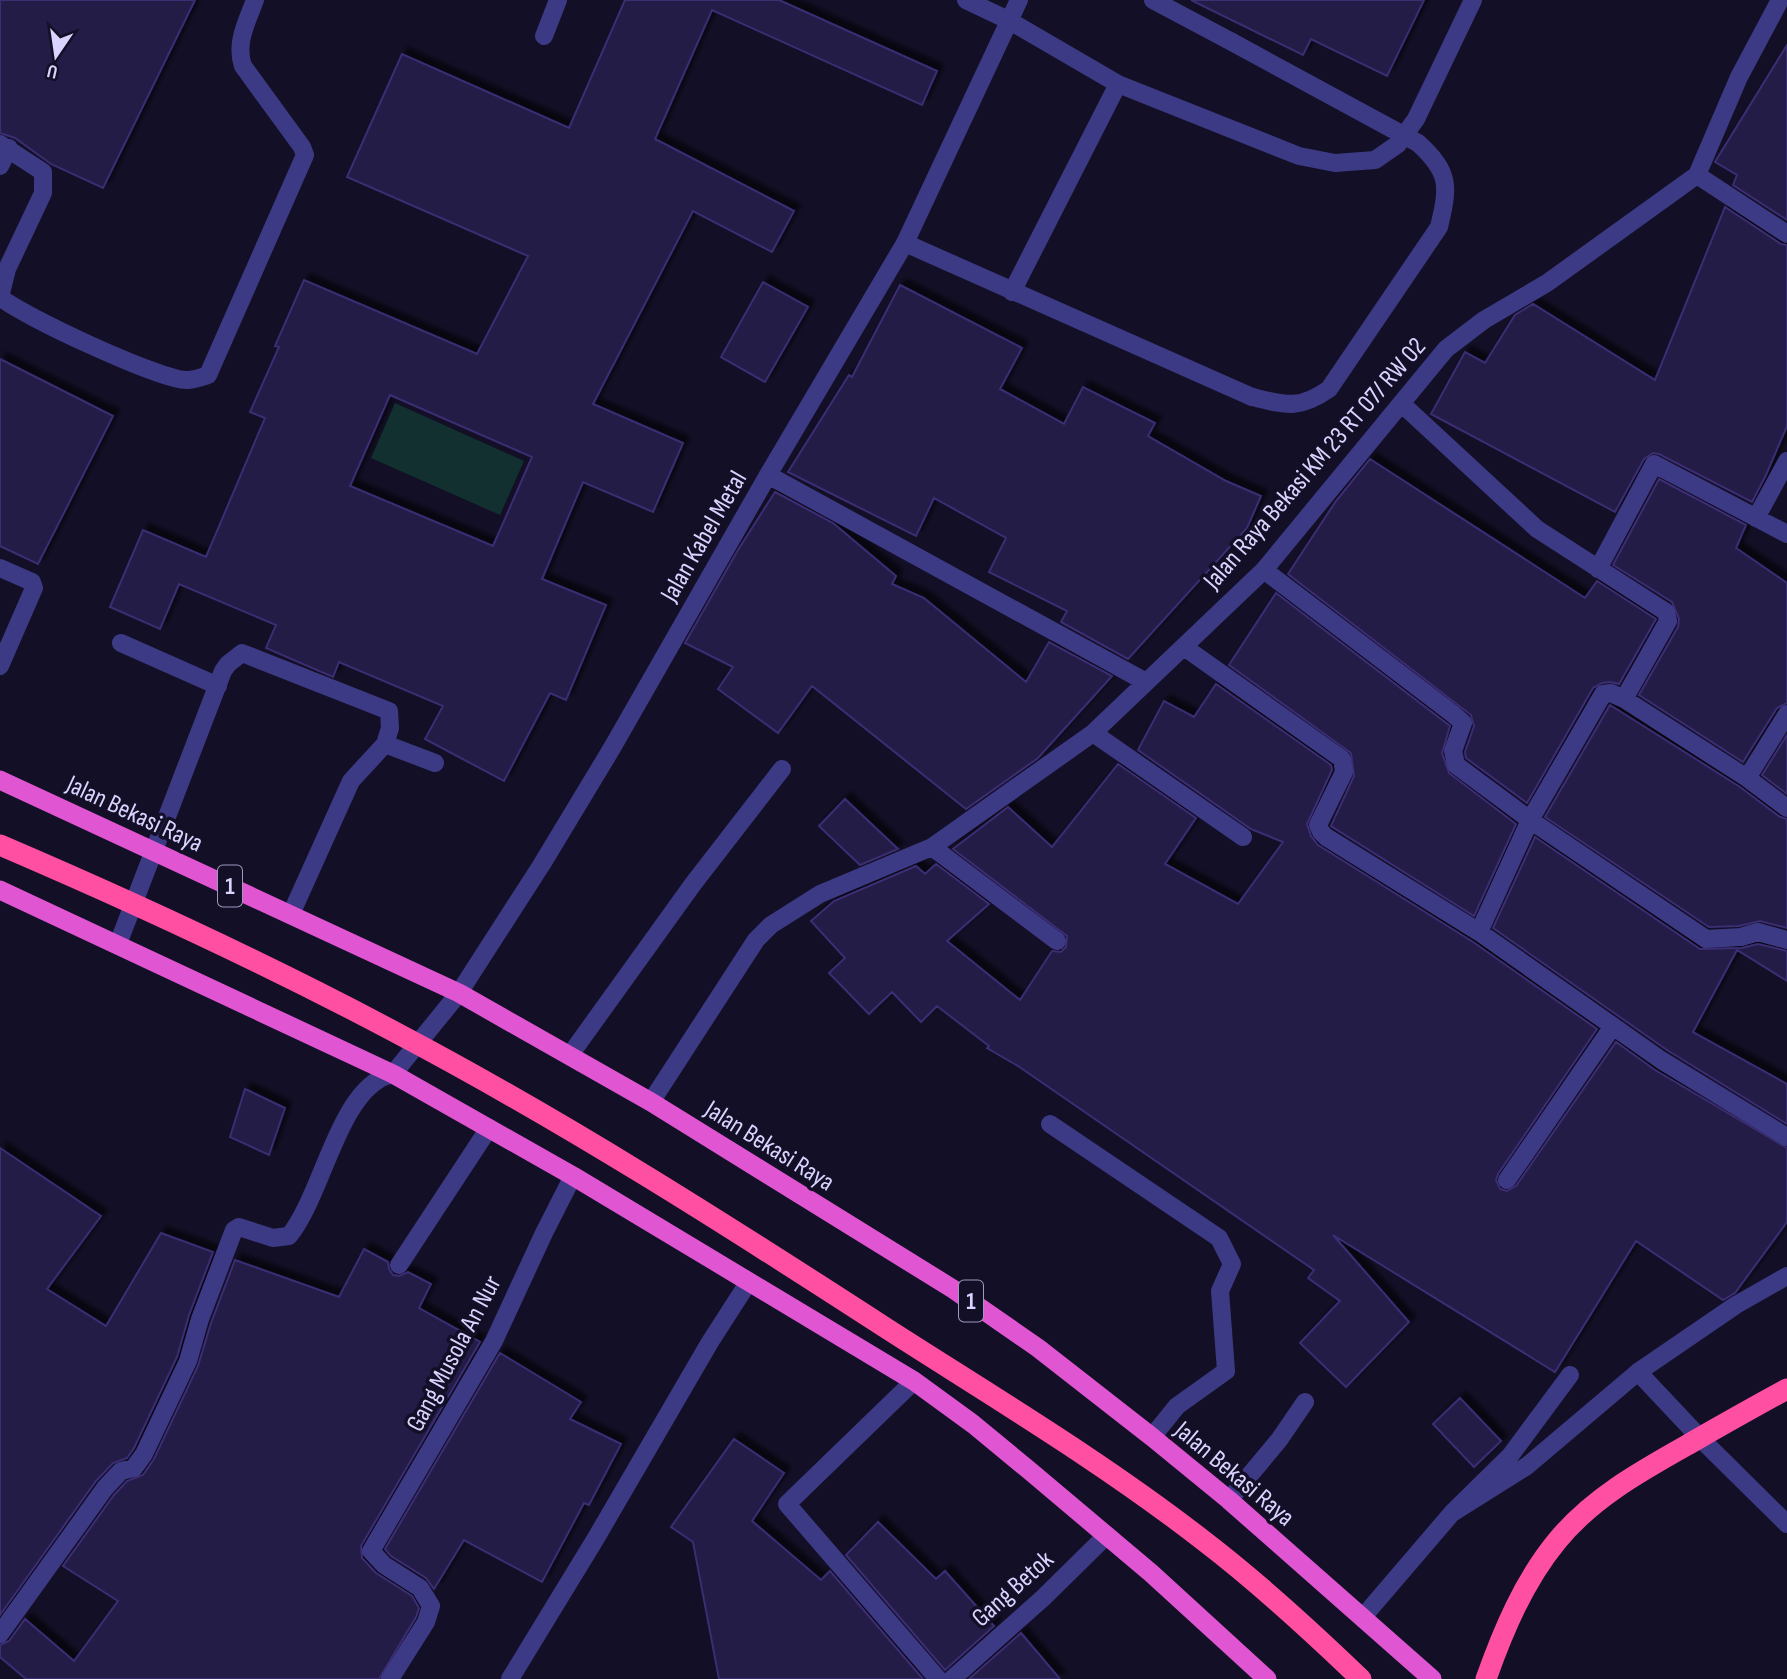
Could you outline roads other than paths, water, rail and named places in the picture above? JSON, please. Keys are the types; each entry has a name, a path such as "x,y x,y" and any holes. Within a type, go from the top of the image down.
{"highway":[{"name":"Jalan Bekasi Raya","path":"0,780 459,993 651,1102 953,1289 1038,1348 1152,1437 1229,1500 1432,1679"},
{"path":"0,845 256,960 394,1031 513,1097 688,1202 1137,1492 1204,1541 1274,1598 1361,1679"},
{"path":"0,890 393,1074 573,1176 914,1381 973,1424 1107,1535 1267,1679"},
{"path":"1486,1679 1500,1643 1531,1580 1555,1544 1584,1513 1626,1480 1787,1389"}],"street":[{"path":"0,166 4,146 43,172 43,193 7,269 1,297 10,305 58,329 146,368 186,380 208,375 305,155 302,147 243,66 240,57 238,46 255,0"},
{"path":"544,36 558,0"},
{"path":"966,0 1008,20 1118,83 1299,156 1335,163 1374,160 1398,144 1416,119 1473,0"},
{"name":"Jalan Kabel Metal","path":"0,1634 105,1488 121,1471 134,1468 145,1454 188,1361 200,1319 234,1230 239,1227 273,1238 289,1236 298,1226 351,1108 377,1080 393,1074 459,993 612,748 905,243 1019,0"},
{"path":"905,243 1252,397 1286,405 1311,401 1329,389 1439,227 1445,201 1445,180 1437,160 1418,143 1153,0"},
{"path":"1780,0 1739,77 1697,175 1787,234"},
{"path":"1012,292 1118,83"},
{"name":"Jalan Raya Bekasi KM 23 RT 07/ RW 02","path":"651,1102 756,940 771,925 820,894 932,848 1093,733 1264,570 1446,349 1484,320 1547,283 1697,175"},
{"path":"1402,404 1537,529 1667,612 1668,621 1624,699"},
{"path":"1756,518 1787,461"},
{"path":"1598,569 1654,464 1787,534"},
{"path":"768,475 1146,682"},
{"path":"0,568 32,582 34,588 0,666"},
{"path":"1264,570 1463,723 1453,751 1456,765 1530,820 1706,939 1741,937 1758,932 1787,940"},
{"path":"121,643 218,686"},
{"path":"1184,647 1342,760 1344,772 1318,825 1321,832 1479,932 1716,1096 1787,1137"},
{"path":"118,944 218,686 228,664 242,653 389,711 390,727 385,744 351,781 291,914"},
{"path":"1479,932 1530,820 1603,694 1611,693 1624,699 1747,778 1787,808"},
{"path":"1747,778 1787,714"},
{"path":"1093,733 1243,837"},
{"path":"385,744 435,762"},
{"path":"570,1055 692,884 782,769"},
{"path":"932,848 1057,941"},
{"path":"1507,1180 1613,1026"},
{"path":"1050,1124 1219,1238 1232,1264 1220,1291 1226,1371 1177,1406 1152,1437"},
{"path":"399,1265 489,1128"},
{"name":"Gang Musola An Nur","path":"390,1679 426,1622 431,1606 420,1588 384,1565 371,1551 494,1341 573,1176"},
{"path":"1452,1513 1527,1466 1638,1373 1736,1305 1787,1276"},
{"path":"510,1679 596,1538 709,1342 748,1283"},
{"path":"1638,1373 1787,1524"},
{"path":"1363,1617 1452,1513 1510,1456 1570,1375"},
{"path":"914,1381 787,1504 938,1679"},
{"path":"1229,1500 1279,1440 1305,1402"},
{"name":"Gang Betok","path":"952,1679 1107,1535"}]}
